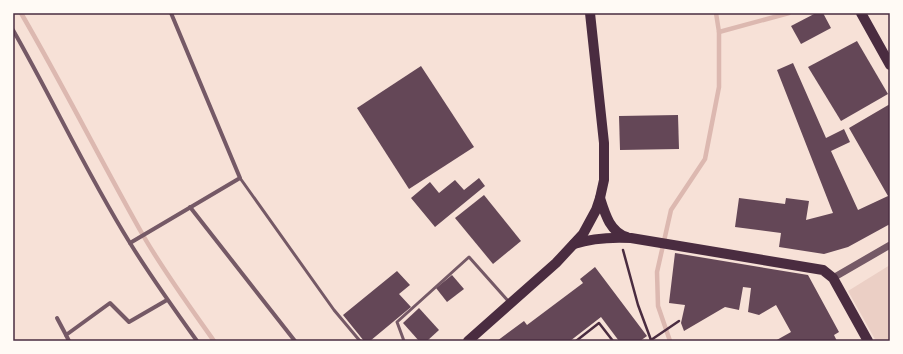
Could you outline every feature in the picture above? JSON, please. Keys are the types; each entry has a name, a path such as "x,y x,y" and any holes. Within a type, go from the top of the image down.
{"main road":[{"path":"468,341 556,263 574,244 590,222 600,198 604,180 604,143 590,13"},
{"path":"861,13 890,65"},
{"path":"600,198 605,214 612,227 622,236 823,270 833,278 868,341"},
{"path":"574,244 591,239 631,238"}],"street":[{"path":"130,243 240,178 171,13"},
{"path":"13,30 86,166 130,243 167,300 198,341"},
{"path":"190,207 295,341"},
{"path":"833,278 890,245"},
{"path":"66,335 110,303 129,322 167,300"},
{"path":"57,318 69,341"}],"lane":[{"path":"240,178 334,310 360,341"},
{"path":"404,341 397,322 469,257 511,303"}],"path":[{"path":"620,238 638,305 650,340 679,322"},
{"path":"576,341 599,323 612,341"}],"shaded area":[{"path":"890,265 890,341 876,341 848,291"}],"building":[{"path":"816,13 823,13 831,28 801,44 791,26"},
{"path":"857,41 888,94 841,121 808,67"},
{"path":"793,63 826,138 844,129 850,142 831,151 858,210 888,196 849,128 890,104 890,224 848,247 824,254 779,247 781,233 735,227 739,198 785,204 786,198 809,201 806,220 833,213 777,70"},
{"path":"421,66 474,147 409,189 357,108"},
{"path":"678,115 679,149 620,150 619,116"},
{"path":"479,178 485,186 435,227 411,198 430,182 439,193 455,180 464,190"},
{"path":"484,195 521,241 493,264 455,218"},
{"path":"675,253 808,275 839,332 834,335 837,341 775,341 791,332 776,305 759,315 748,312 751,288 743,287 739,310 725,307 684,331 681,323 685,305 669,303"},
{"path":"595,267 647,336 640,341 619,341 601,317 570,341 497,341 524,321 527,325 583,283 580,279"},
{"path":"397,271 410,285 399,294 411,307 370,341 364,341 343,315"},
{"path":"452,275 464,289 447,302 436,288"},
{"path":"419,308 439,330 427,341 419,341 403,323"}],"waterway":[{"path":"21,13 144,237 169,277 214,341"},
{"path":"670,341 658,306 657,272 671,210 705,159 719,87 719,32 716,13"},
{"path":"719,32 789,13"}]}
